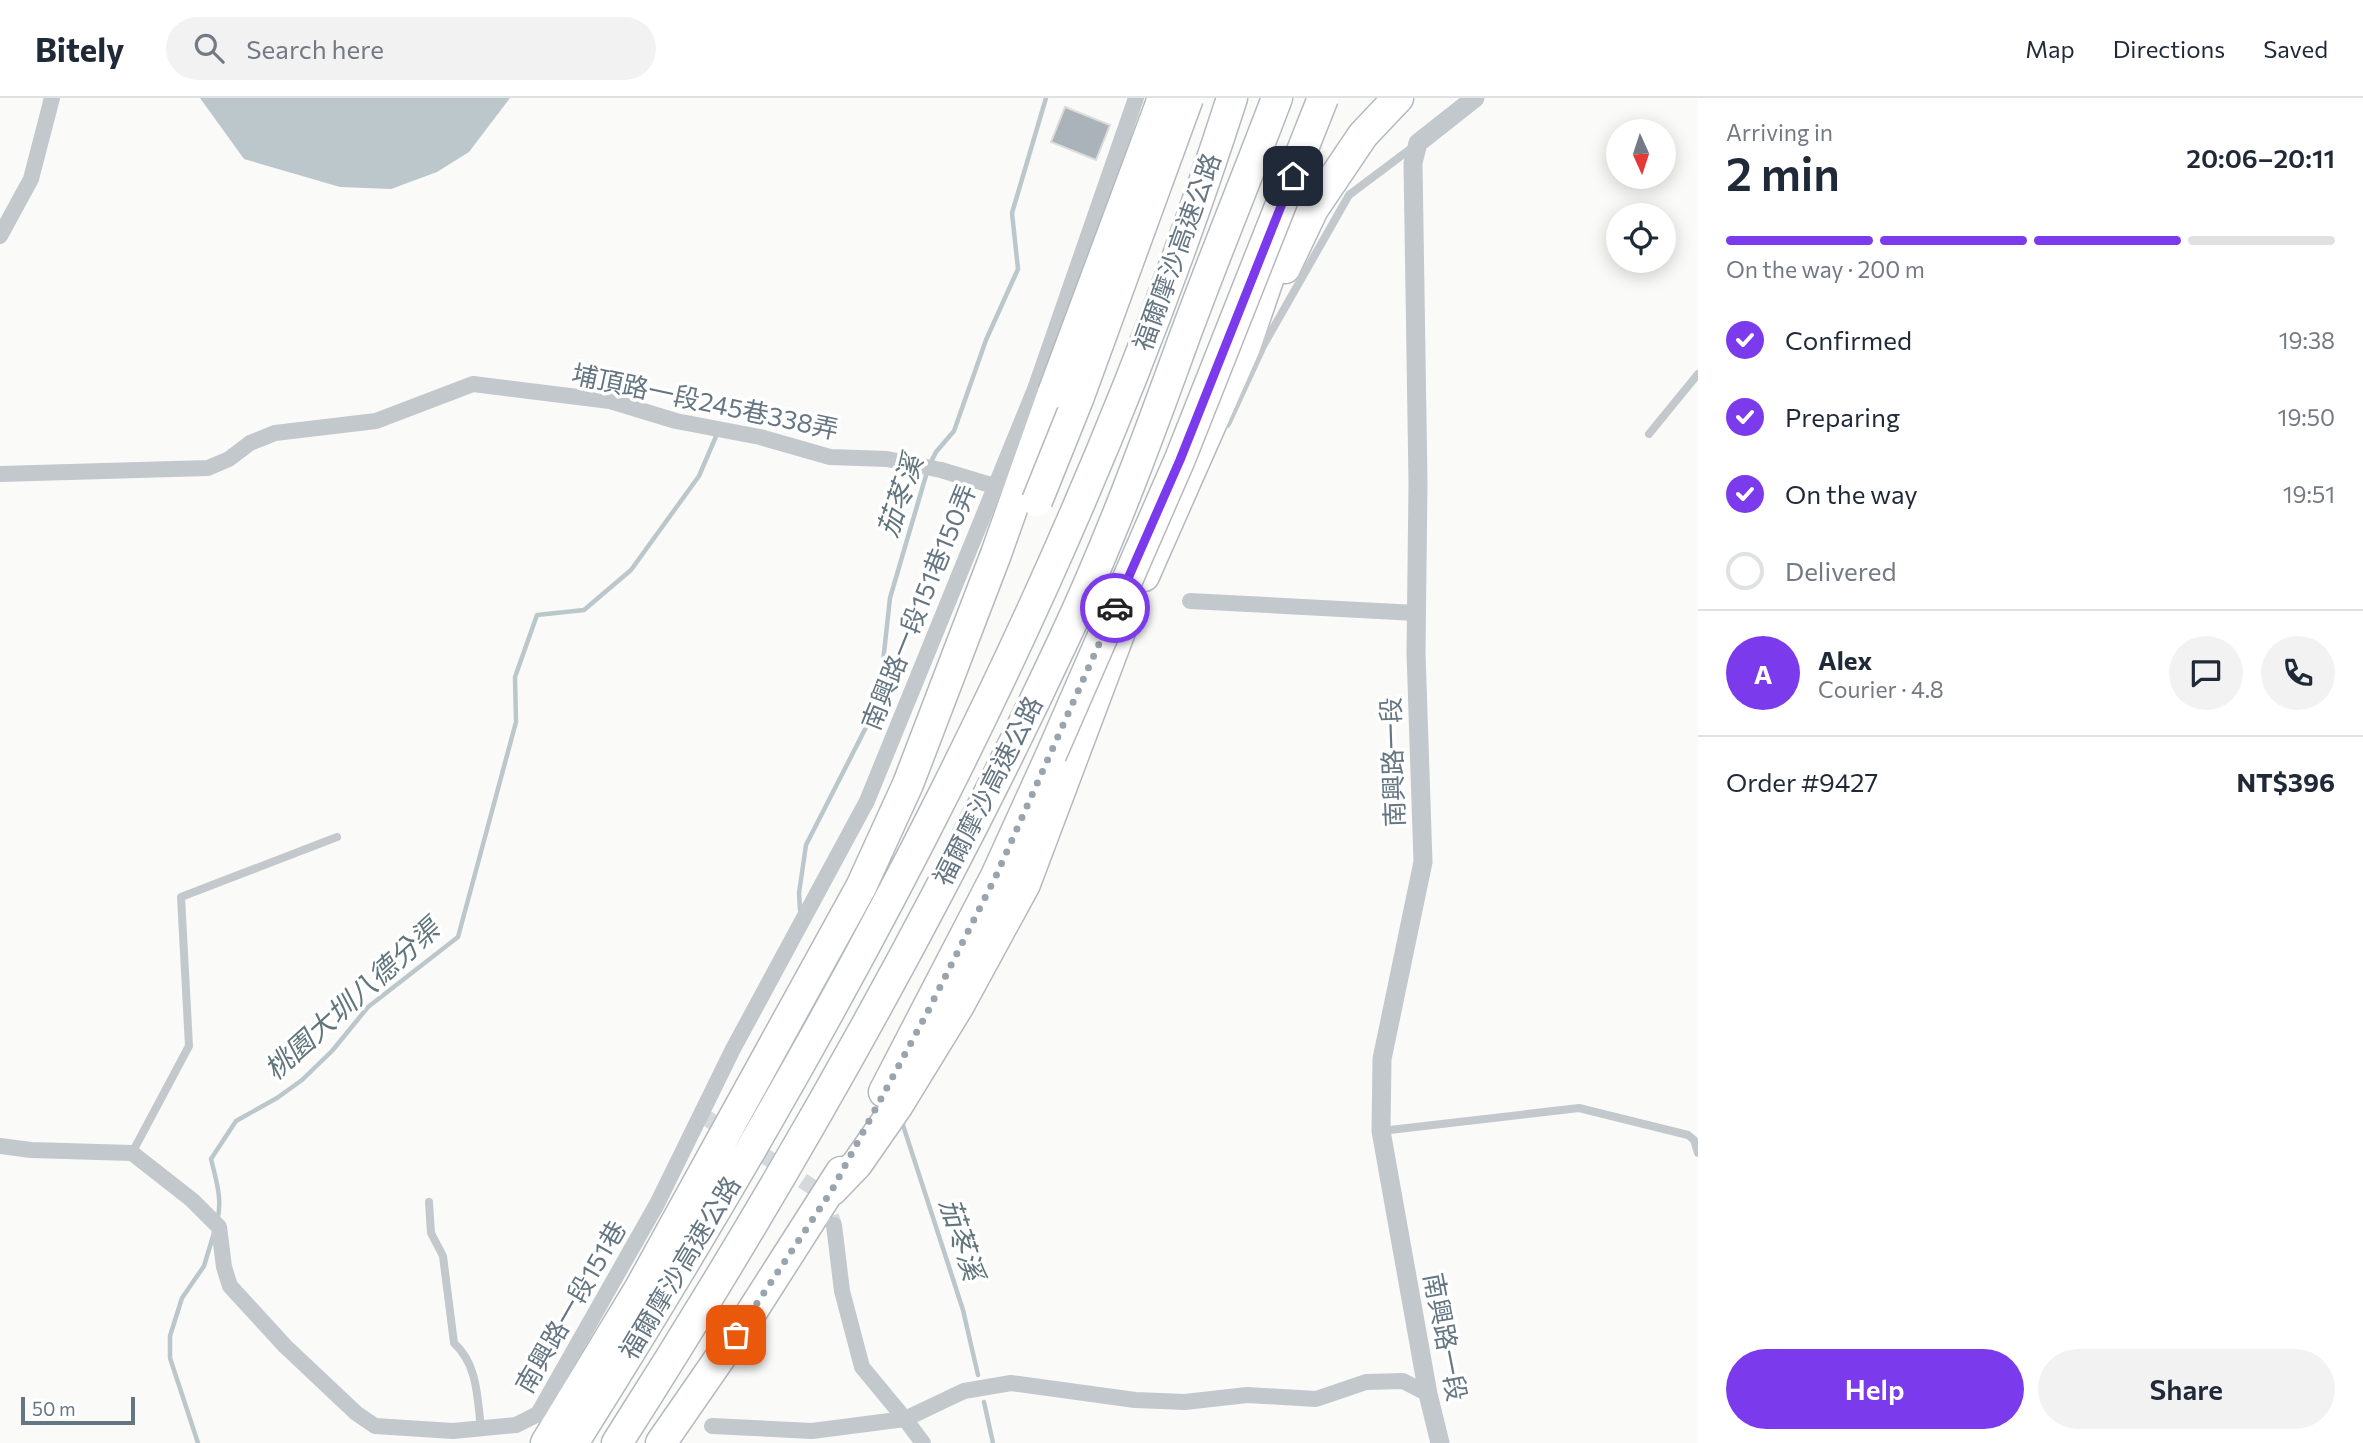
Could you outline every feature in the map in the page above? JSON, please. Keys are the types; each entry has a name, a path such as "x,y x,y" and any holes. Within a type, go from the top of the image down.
{"highway":[{"path":"908,784 996,554 1163,98"},
{"path":"546,1443 640,1288 817,971 861,887 908,784 968,666 1083,386 1188,98"},
{"name":"福爾摩沙高速公路","path":"573,1443 665,1297 847,982 1012,657 1104,444 1195,211 1232,98"},
{"name":"福爾摩沙高速公路","path":"617,1443 721,1280 842,1068 950,869 1065,637 1145,447 1277,98"},
{"path":"661,1443 832,1190 927,1013 996,876 1180,460 1323,98"},
{"path":"832,1190 857,1164 898,1105 958,1007 1026,884 1121,627 1190,477 1245,346 1334,98"},
{"path":"1245,346 1313,209 1363,135 1398,98"}],"street":[{"path":"0,236 31,179 52,98"},
{"name":"南興路一段151巷150弄","path":"702,1115 733,1049 867,801 1046,361 1136,98"},
{"path":"1418,143 1475,98"},
{"name":"南興路一段","path":"1418,143 1413,163 1418,483 1416,613 1423,862 1382,1059 1381,1131 1428,1394 1440,1443"},
{"name":"埔頂路一段245巷338弄","path":"0,474 208,468 229,459 250,443 275,433 376,421 473,384 610,401 676,421 760,437 830,457 887,459 941,470 994,486"},
{"path":"1189,601 1416,613"},
{"name":"南興路一段151巷","path":"132,1153 192,1200 215,1223 230,1286 285,1346 356,1413 375,1426 453,1431 516,1425 538,1414 657,1204 702,1115"},
{"path":"0,1146 31,1150 132,1153"},
{"path":"834,1225 842,1292 862,1367 923,1443"},
{"path":"712,1426 812,1431 905,1419 964,1391 1011,1383 1135,1399 1185,1402 1247,1395 1316,1399 1366,1382 1402,1381 1428,1394"}],"lane":[{"path":"1227,425 1263,346 1349,195 1418,143"},
{"path":"1649,434 1698,374"},
{"path":"132,1153 189,1046 181,897 337,837"},
{"path":"1381,1131 1579,1108 1688,1135 1694,1140 1698,1153"},
{"path":"429,1202 431,1233 443,1256 454,1343 465,1353 475,1375 481,1428"}],"shaded area":[{"path":"200,98 510,98 469,152 437,172 391,189 340,187 244,159"}],"building":[{"path":"1065,107 1110,125 1096,160 1051,142"}],"waterway":[{"name":"茄苳溪","path":"930,464 936,452 954,431 986,340 1018,269 1012,213 1046,98"},
{"name":"桃園大圳八德分渠","path":"217,1221 219,1198 211,1159 236,1121 302,1080 332,1051 368,1007 458,937 516,722 515,677 537,615 584,610 631,570 699,476 717,434"},
{"name":"茄苳溪","path":"800,910 799,893 806,845 884,692 883,662 890,598 927,472"},
{"name":"茄苳溪","path":"901,1119 963,1310 978,1375"},
{"name":"桃園大圳八德分渠","path":"198,1443 170,1358 170,1336 182,1298 204,1266 214,1233"},
{"name":"茄苳溪","path":"984,1402 993,1443"}],"tunnel":[{"path":"702,1115 823,1194 834,1225"}],"way so far":[{"path":"736,1335 832,1190 927,1013 996,876 1115,608"}],"route":[{"path":"1115,608 1180,460 1293,176"}]}
